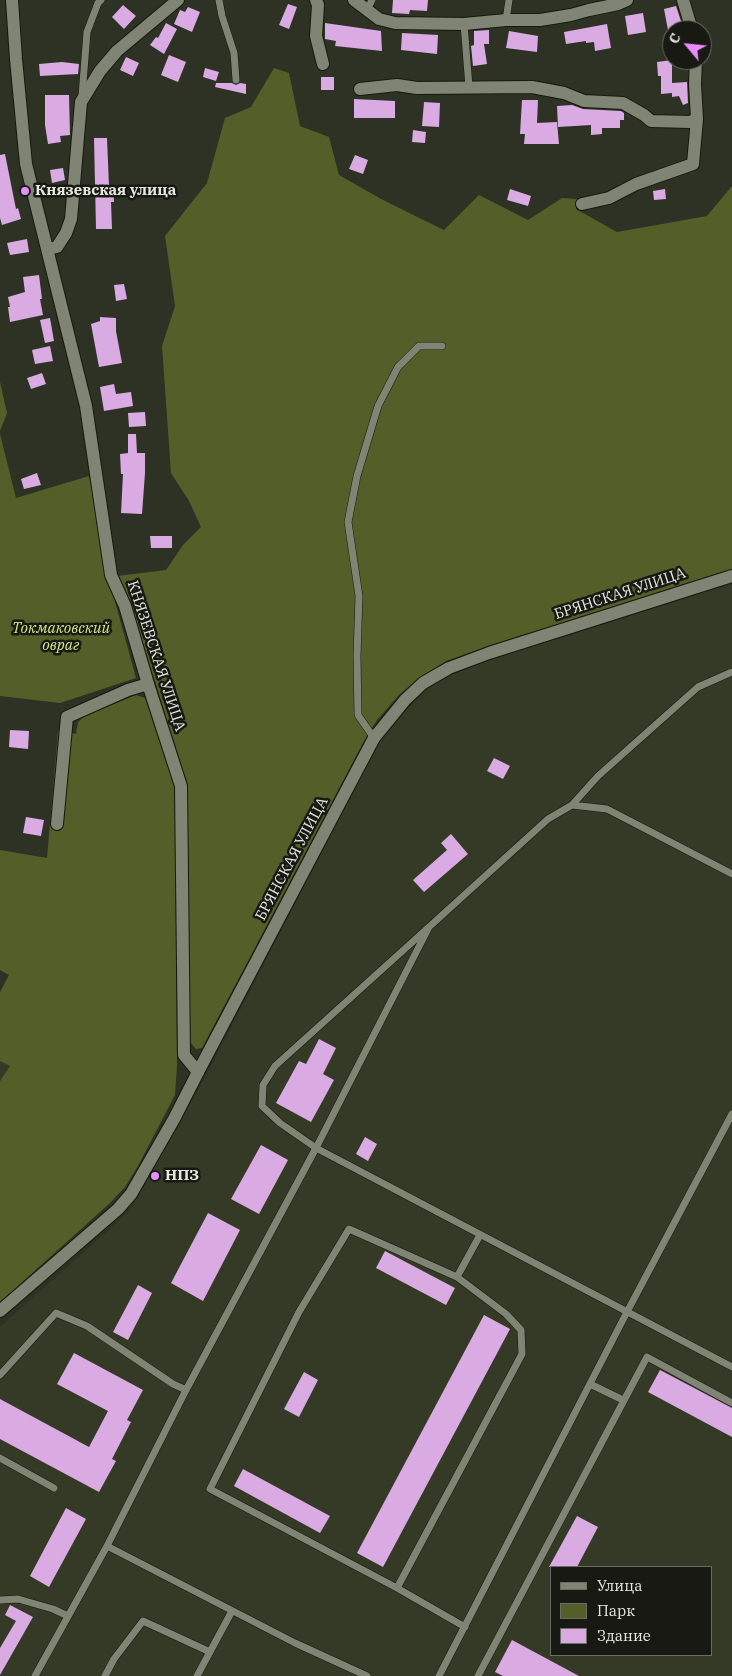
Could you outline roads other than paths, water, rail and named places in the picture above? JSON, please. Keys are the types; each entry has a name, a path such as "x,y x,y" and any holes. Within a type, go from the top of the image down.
{"street":[{"name":"КНЯЗЕВСКАЯ УЛИЦА","path":"12,0 26,164 86,406 112,575 125,606 181,786 184,1055 198,1072"},
{"path":"48,249 57,247 71,219 82,102 100,71 116,51 178,0"},
{"path":"316,0 318,5 316,36 322,64"},
{"path":"354,0 370,5 379,19 395,23 464,24 506,20 540,20 571,15 618,4 627,0"},
{"path":"683,0 689,20"},
{"path":"582,204 609,198 636,184 693,164 697,118 696,70"},
{"path":"360,89 397,85 418,88 532,87 564,93 584,101 623,103 651,121 690,122 697,118"},
{"name":"БРЯНСКАЯ УЛИЦА","path":"0,1311 118,1209 131,1194 160,1144 374,738 404,700 423,684 449,668 489,653 732,576"},
{"path":"57,824 67,717 128,690 148,684"}],"lane":[{"path":"82,102 86,32 98,2 101,0"},
{"path":"219,0 234,53 236,80"},
{"path":"506,20 509,0"},
{"path":"464,24 469,87"},
{"path":"374,738 358,715 359,596 348,522 356,476 378,406 398,367 419,346 442,346"},
{"path":"732,672 698,687 598,776 572,805 548,820 275,1066 263,1085 262,1106 280,1123 316,1148 732,1367"},
{"path":"572,805 607,809 732,874"},
{"path":"35,1676 107,1546 186,1390 316,1148 429,927"},
{"path":"439,1676 627,1312 732,1114"},
{"path":"397,1588 522,1354 521,1330 506,1314 458,1277 349,1230 299,1312 210,1489 397,1588 465,1627"},
{"path":"458,1277 480,1235"},
{"path":"0,1375 56,1313 87,1326 173,1384 186,1390"},
{"path":"478,1676 647,1357 732,1403"},
{"path":"590,1384 623,1400"},
{"path":"0,1458 54,1488"},
{"path":"107,1546 295,1643 368,1676"},
{"path":"0,1600 18,1599 53,1609 68,1616"},
{"path":"197,1676 232,1611"},
{"path":"105,1676 114,1659 143,1622 210,1652"}],"place":[{"name":"Князевская улица","path":"25,191"},
{"name":"НПЗ","path":"155,1176"}],"park label":[{"name":"Токмаковский овраг","path":"61,638"}]}
